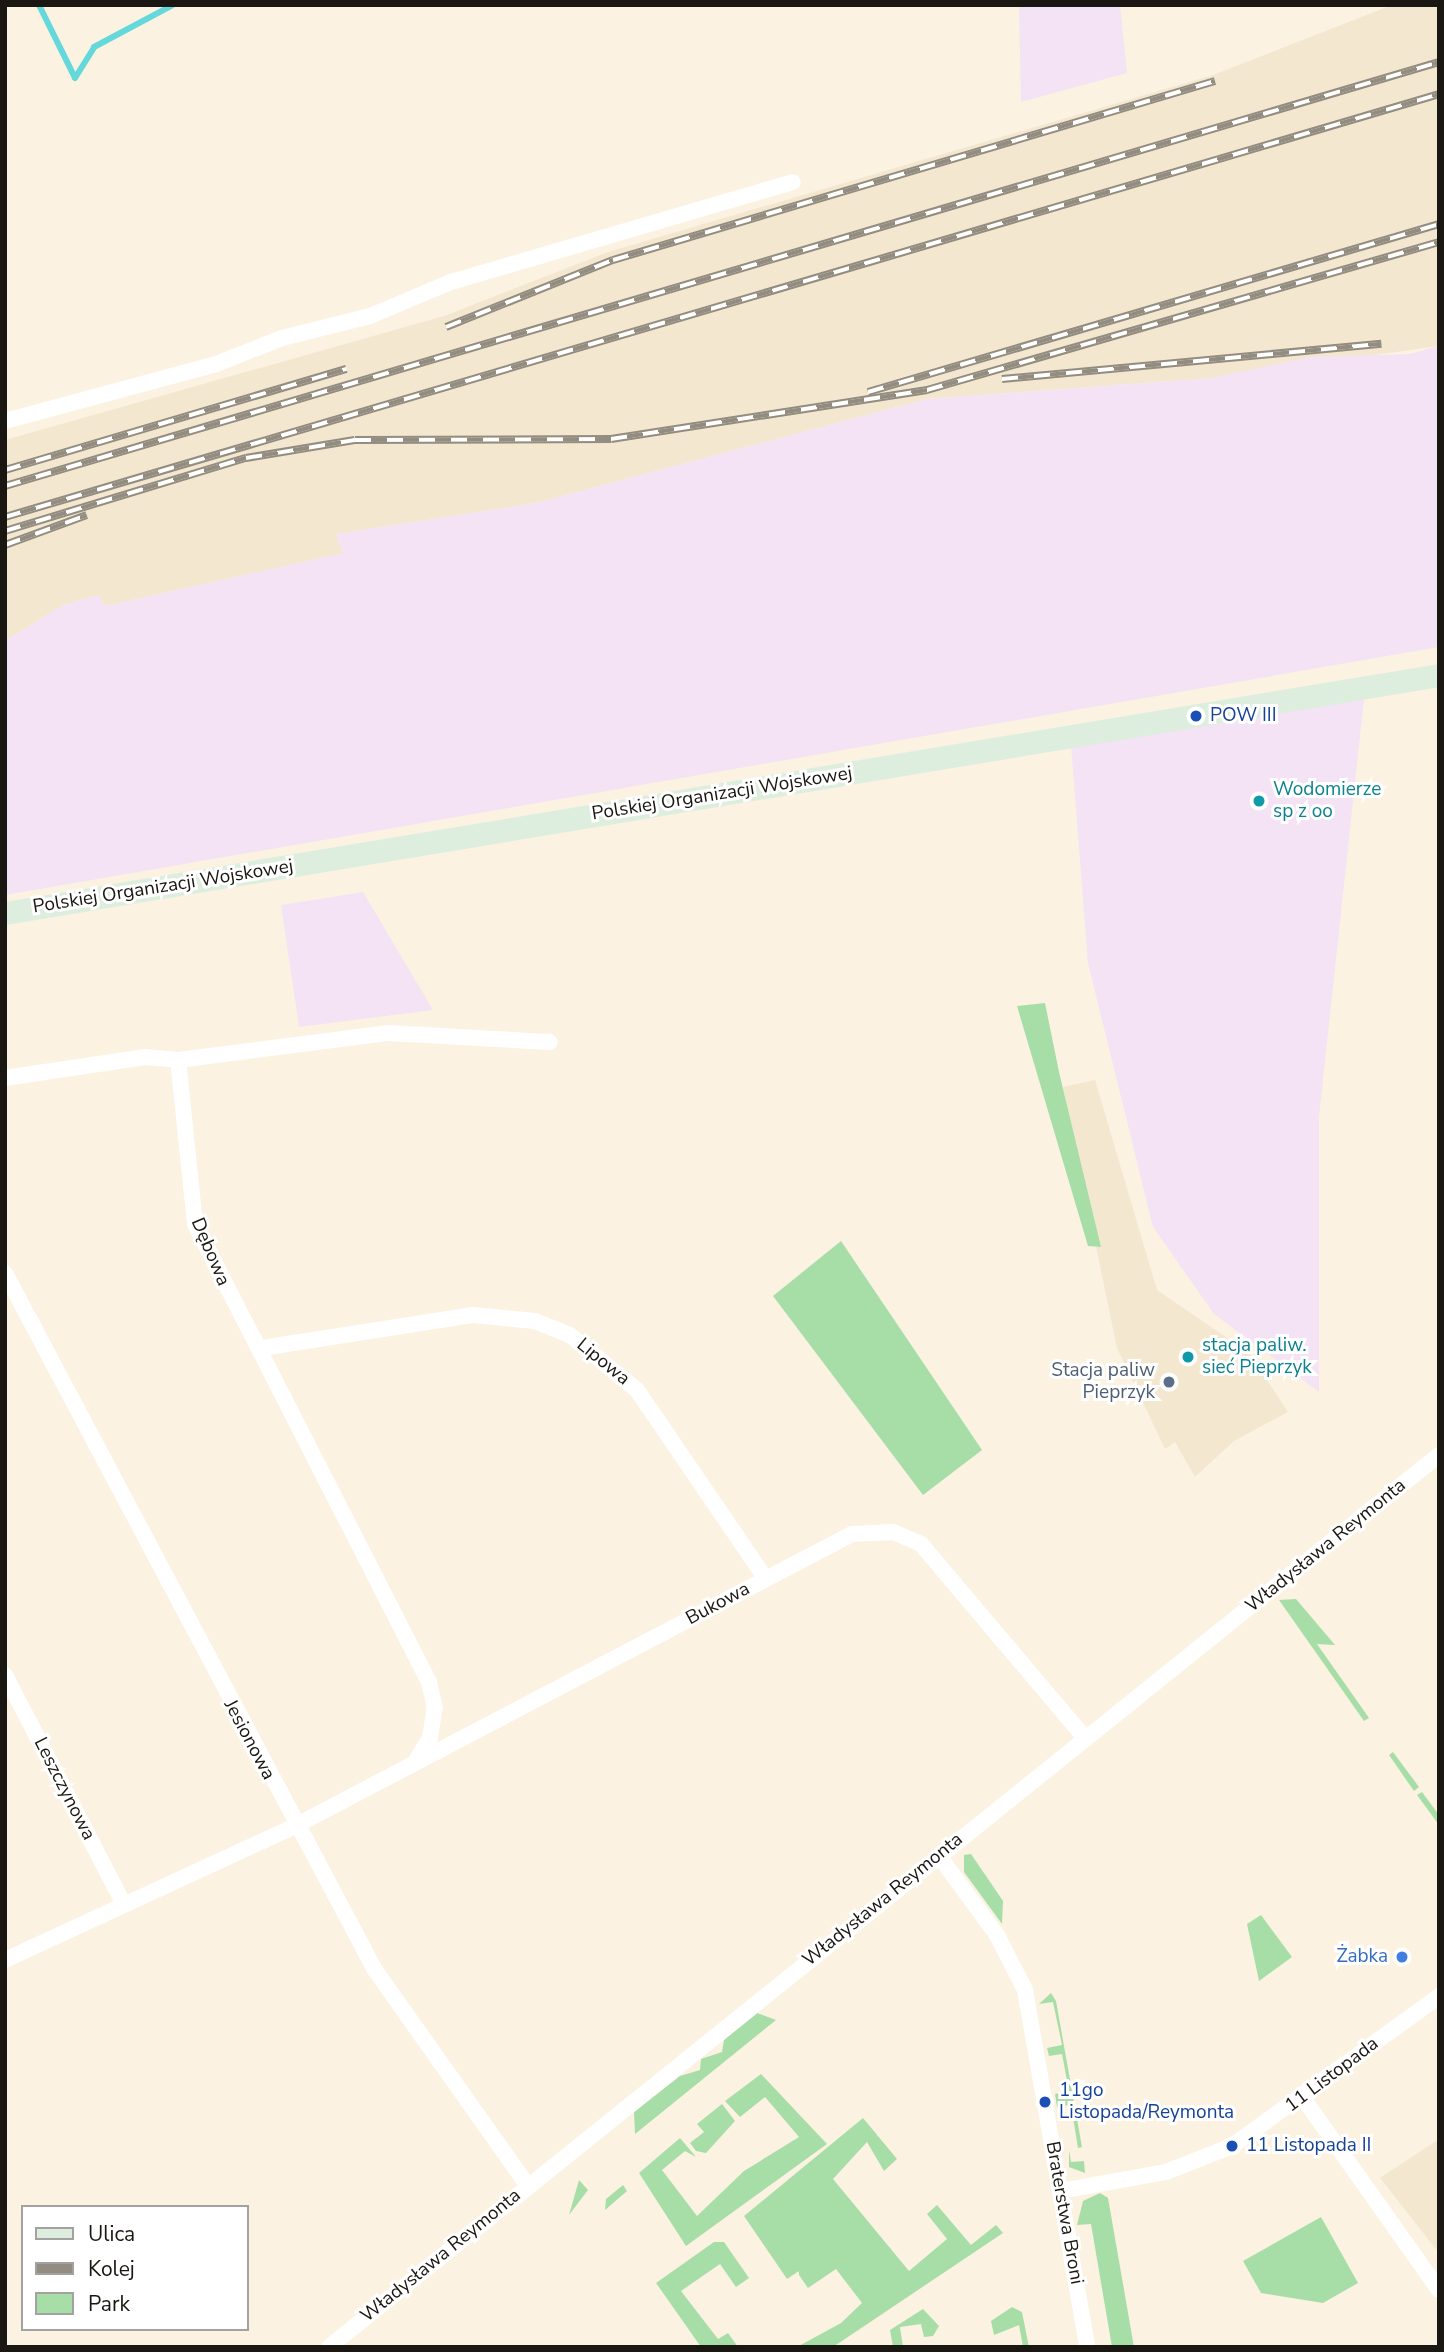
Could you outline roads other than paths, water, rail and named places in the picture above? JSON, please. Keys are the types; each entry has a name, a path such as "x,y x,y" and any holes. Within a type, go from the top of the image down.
{"main road":[{"name":"Polskiej Organizacji Wojskowej","path":"5,913 1439,675"}],"street":[{"path":"5,421 216,365 282,338 370,316 451,282 793,182"},
{"path":"5,1078 145,1057 178,1060 389,1033 551,1042"},
{"name":"Dębowa","path":"178,1060 195,1224 262,1348 429,1682 435,1708 430,1738 414,1764"},
{"name":"Jesionowa","path":"5,1273 295,1826 411,2027 528,2186"},
{"name":"Lipowa","path":"262,1348 473,1315 535,1321 570,1335 637,1390 766,1579"},
{"name":"Władysława Reymonta","path":"329,2347 1439,1455"},
{"name":"Bukowa","path":"295,1826 852,1534 908,1536 938,1561 1086,1740"},
{"name":"Leszczynowa","path":"5,1675 123,1903"},
{"path":"5,1960 123,1903 295,1826"},
{"name":"Braterstwa Broni","path":"939,1856 997,1935 1025,1990 1087,2347"},
{"name":"11 Listopada","path":"1061,2191 1196,2161 1303,2098 1439,1996"},
{"path":"1303,2098 1439,2290"}],"waterway":[{"path":"39,5 75,78 94,47 173,5"}],"railway":[{"path":"5,486 1439,62"},
{"path":"446,327 613,260 1215,81"},
{"path":"5,517 1439,94"},
{"path":"868,392 1439,224"},
{"path":"5,531 246,458 355,440 611,439 927,390 1439,242"},
{"path":"1002,379 1381,344"},
{"path":"5,470 346,369"},
{"path":"5,545 87,515"}],"place":[{"name":"POW III","path":"1196,716"},
{"name":"Wodomierze sp z oo","path":"1259,801"},
{"name":"stacja paliw. sieć Pieprzyk","path":"1188,1357"},
{"name":"Stacja paliw Pieprzyk","path":"1169,1382"},
{"name":"Żabka","path":"1402,1957"},
{"name":"11go Listopada/Reymonta","path":"1045,2102"},
{"name":"11 Listopada II","path":"1232,2146"}]}
